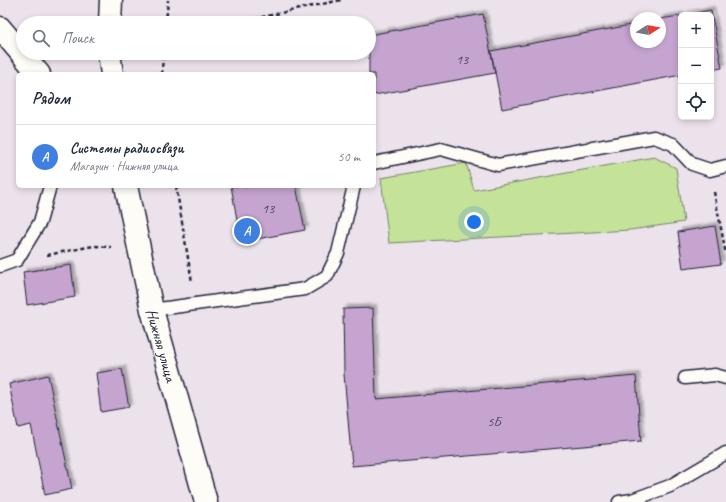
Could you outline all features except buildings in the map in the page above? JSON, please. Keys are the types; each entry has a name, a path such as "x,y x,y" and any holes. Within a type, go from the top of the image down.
{"street":[{"path":"110,16 111,0"},
{"path":"0,28 16,47"},
{"path":"27,60 37,72"},
{"path":"110,60 112,72"},
{"name":"Нижняя улица","path":"126,188 152,310 206,502"}],"lane":[{"path":"376,163 441,149 498,165 654,137 673,144 692,164 710,170 726,166"},
{"path":"0,266 17,260 40,222 49,188"},
{"path":"152,310 304,289 326,276 338,253 354,188"},
{"path":"685,378 715,375 726,378"},
{"path":"619,502 632,500 670,486 726,453"}],"path":[{"path":"167,16 168,0"},
{"path":"267,16 341,0"},
{"path":"162,72 163,60"},
{"path":"710,170 726,254"},
{"path":"176,188 195,304"},
{"path":"17,260 93,246 114,247 141,257"}],"green space":[{"path":"654,157 676,168 684,222 630,230 389,243 381,178 466,163 474,190"}],"place":[{"name":"Системы радиосвязи","path":"247,231"}]}
